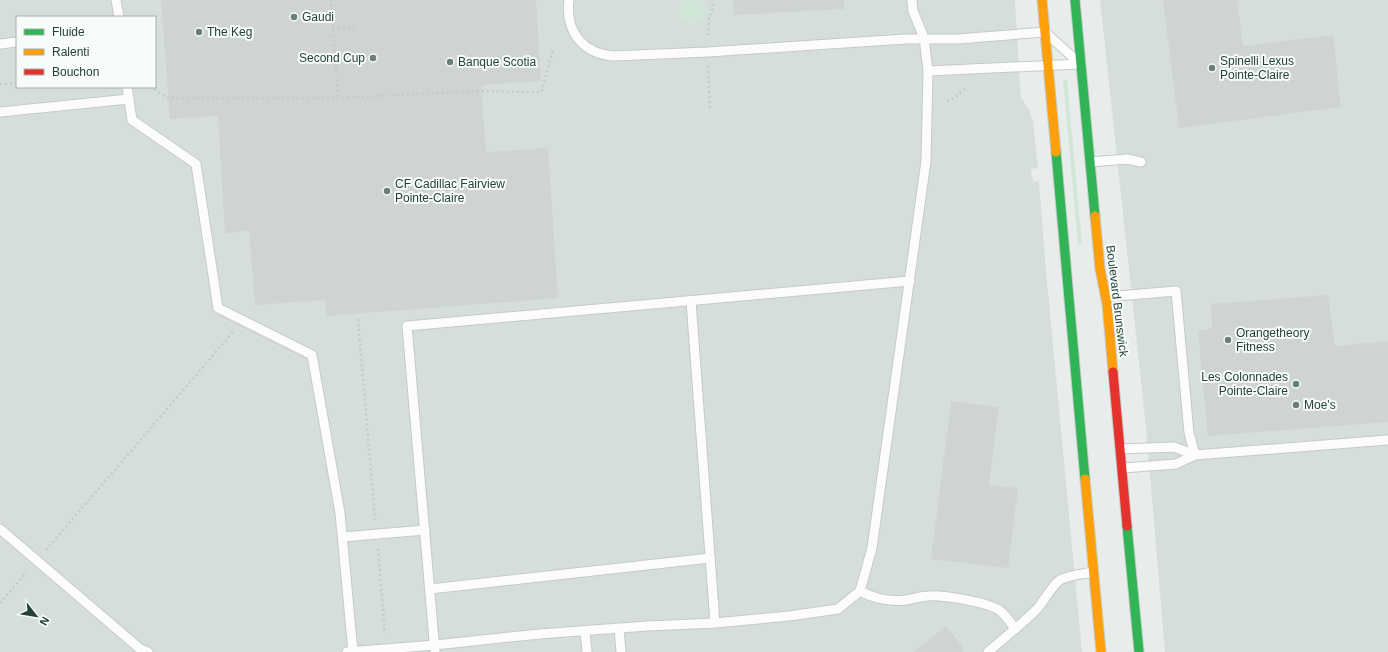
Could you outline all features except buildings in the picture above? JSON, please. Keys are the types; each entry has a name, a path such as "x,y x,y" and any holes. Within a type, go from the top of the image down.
{"street":[{"path":"1042,0 1101,652"},
{"name":"Boulevard Brunswick","path":"1075,0 1100,269 1106,297 1123,468 1139,652"}],"lane":[{"path":"116,0 119,16"},
{"path":"569,0 569,20 572,30 579,40 586,46 604,55 613,56 708,52 924,38 958,39 1045,32 1080,64"},
{"path":"346,652 386,649 435,649 585,631 715,623 789,616 838,609 860,591 872,548 926,161 928,72 924,38 913,11 912,0"},
{"path":"0,44 16,42"},
{"path":"928,72 1080,64"},
{"path":"128,88 132,120 196,164 218,308 312,355 340,513 353,652"},
{"path":"0,112 129,99"},
{"path":"1090,162 1127,159 1141,162"},
{"path":"435,649 407,326 910,281"},
{"path":"1106,297 1176,291 1189,433 1195,455"},
{"path":"691,301 715,623"},
{"path":"1123,468 1176,464 1195,455 1388,440"},
{"path":"1121,449 1174,447 1195,455"},
{"path":"0,529 140,648 148,652"},
{"path":"343,537 425,530"},
{"path":"430,589 710,558"},
{"path":"988,652 1037,608 1056,583 1062,579 1093,572"},
{"path":"860,591 871,597 888,599 903,600 932,596 979,603 997,609 1003,613 1015,629"},
{"path":"619,628 621,652"},
{"path":"585,631 587,652"}],"path":[{"path":"332,0 338,98"},
{"path":"708,35 709,19 713,7 712,0"},
{"path":"333,29 355,27"},
{"path":"152,88 168,98 338,98 482,91 541,92 553,50"},
{"path":"708,61 710,108"},
{"path":"0,84 16,83"},
{"path":"947,101 954,98 966,88"},
{"path":"358,319 386,649"},
{"path":"0,603 243,321"}],"shaded area":[{"path":"0,0 1015,0 1021,97 1029,110 1033,121 1038,168 1031,169 1033,182 1039,181 1045,260 1082,652 0,652"},
{"path":"1100,0 1388,0 1388,652 1165,652 1146,428"}],"green space":[{"path":"683,0 703,0 706,7 706,14 703,19 692,23 687,22 682,18 679,9"},
{"path":"1067,79 1082,244 1078,245 1063,80"}],"traffic: fast":[{"path":"1075,0 1095,216"},
{"path":"1056,152 1085,479"},
{"path":"1127,526 1139,652"}],"traffic: slow":[{"path":"1042,0 1056,152"},
{"path":"1095,216 1100,269 1107,304 1113,372"},
{"path":"1085,479 1101,652"}],"traffic: jam":[{"path":"1113,372 1127,526"}],"place":[{"name":"Gaudi","path":"294,17"},
{"name":"The Keg","path":"199,32"},
{"name":"Second Cup","path":"373,58"},
{"name":"Banque Scotia","path":"450,62"},
{"name":"Spinelli Lexus Pointe-Claire","path":"1212,68"},
{"name":"CF Cadillac Fairview Pointe-Claire","path":"387,191"},
{"name":"Orangetheory Fitness","path":"1228,340"},
{"name":"Les Colonnades Pointe-Claire","path":"1296,384"},
{"name":"Moe's","path":"1296,405"}]}
